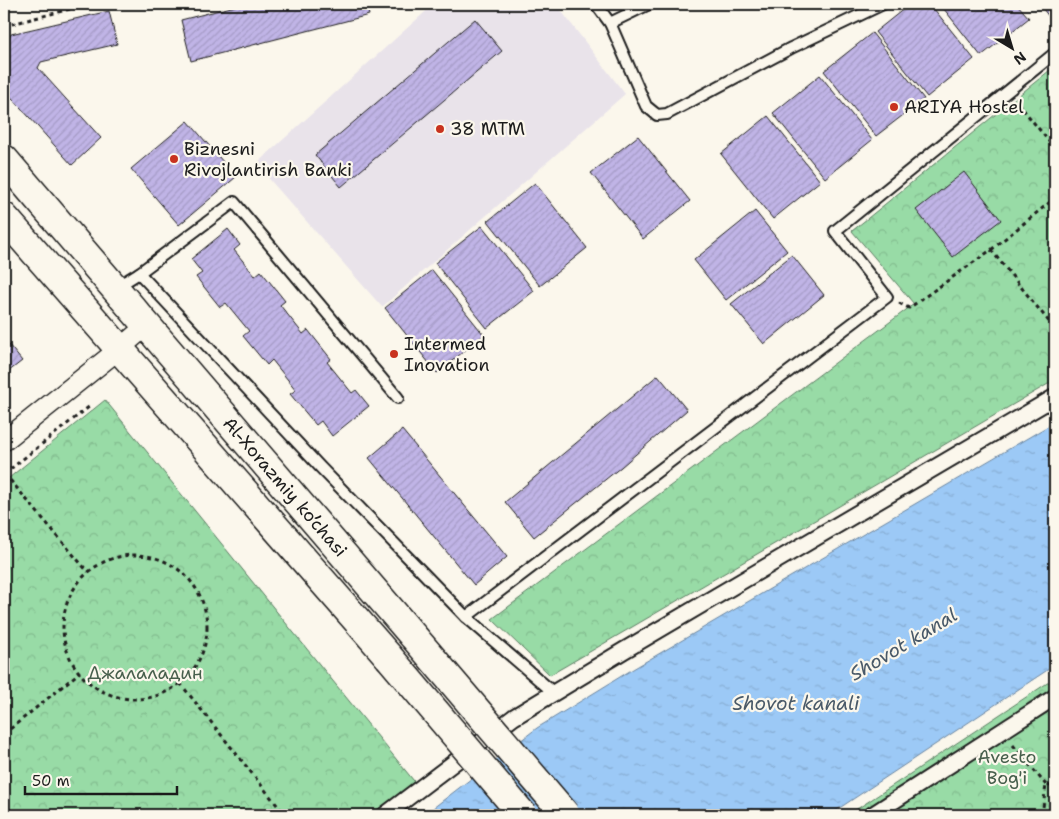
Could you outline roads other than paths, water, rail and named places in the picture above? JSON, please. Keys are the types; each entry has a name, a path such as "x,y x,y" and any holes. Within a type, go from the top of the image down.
{"main road":[{"name":"Al-Xorazmiy ko’chasi","path":"4,159 566,815"},
{"name":"Al-Xorazmiy ko’chasi","path":"4,217 118,350 389,657 523,815"}],"street":[{"path":"4,441 146,326"},
{"path":"385,815 514,717 1055,397"},
{"path":"872,815 1055,698"}],"lane":[{"path":"596,4 610,23 646,106 657,115 667,114 791,48 883,4"},
{"path":"610,23 649,4"},
{"path":"466,617 887,297 836,231 1055,54"},
{"path":"114,289 139,273 234,202 398,398"},
{"path":"139,273 313,460 466,617 554,693"}],"water":[{"name":"Shovot kanali","path":"1055,422 1055,665 829,815 424,815 537,728 633,669"}],"place":[{"name":"ARIYA Hostel","path":"894,107"},
{"name":"38 MTM","path":"440,129"},
{"name":"Biznesni Rivojlantirish Banki","path":"174,159"},
{"name":"Intermed Inovation","path":"394,354"}],"water label":[{"name":"Shovot kanal","path":"903,644"}],"park label":[{"name":"Джалаладин","path":"145,673"},
{"name":"Avesto Bog'i","path":"1007,768"}]}
